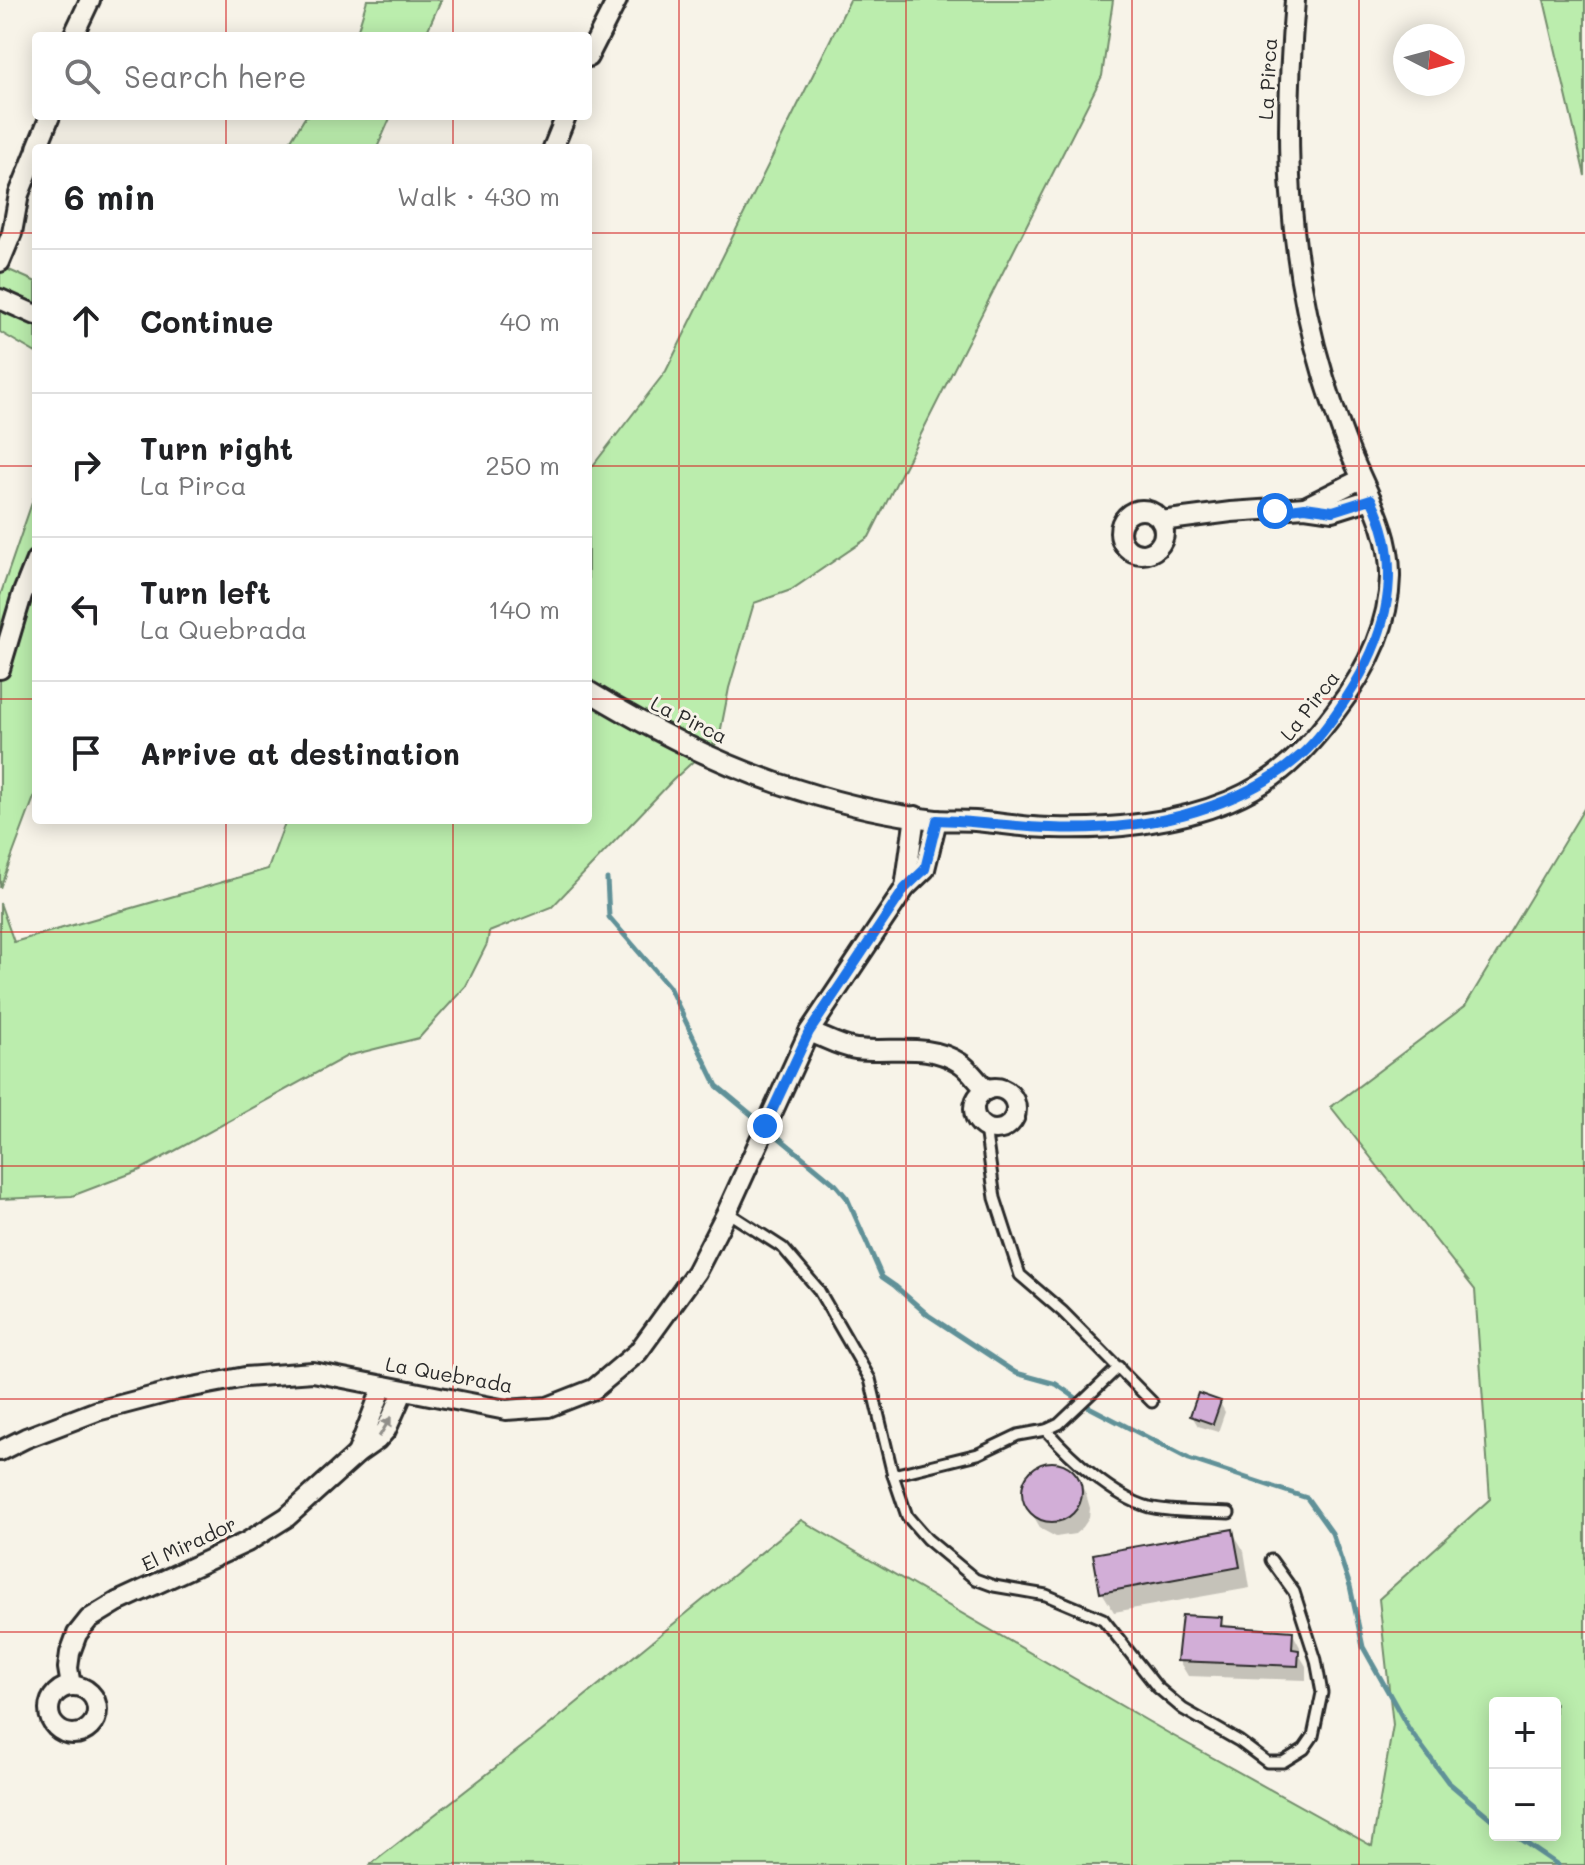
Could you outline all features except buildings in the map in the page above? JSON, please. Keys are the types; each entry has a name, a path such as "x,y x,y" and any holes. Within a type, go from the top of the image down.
{"street":[{"path":"75,32 90,0"},
{"path":"592,49 617,0"},
{"name":"La Pirca","path":"592,693 671,738 796,790 854,805 937,820 1053,828 1117,826 1184,815 1231,800 1278,773 1303,754 1352,689 1370,657 1383,622 1390,589 1390,560 1383,527 1335,413 1303,293 1292,222 1287,129 1295,0"},
{"path":"39,144 48,120"},
{"path":"555,144 564,120"},
{"path":"0,262 12,233 19,194 32,162"},
{"path":"0,214 19,194"},
{"path":"0,299 32,313"},
{"path":"1305,507 1361,479"},
{"path":"1161,521 1305,507 1333,511 1371,499"},
{"path":"0,669 32,570"},
{"name":"La Quebrada","path":"905,888 915,816"},
{"name":"La Quebrada","path":"0,1451 97,1411 177,1390 245,1377 313,1372 506,1410 548,1407 594,1389 638,1352 696,1272 727,1212 809,1032 905,888 925,869 937,820"},
{"path":"809,1032 852,1048 882,1051 917,1048 941,1054 962,1064 987,1090"},
{"path":"994,1088 1010,1094 1015,1111 1006,1127 1000,1130 985,1128 975,1117 978,1096 994,1088"},
{"name":"El Mirador","path":"357,1454 383,1386"},
{"name":"El Mirador","path":"71,1686 68,1668 70,1653 77,1634 89,1619 117,1602 247,1542 287,1517 377,1440 386,1430 403,1392"}],"lane":[{"path":"985,1128 995,1198 1020,1275 1063,1312 1152,1402"},
{"path":"727,1212 783,1248 818,1289 870,1379 893,1475 907,1516 927,1539 975,1579 994,1586 1046,1595 1103,1619 1157,1687 1183,1709 1239,1741 1267,1762 1283,1762 1304,1749 1313,1736 1322,1693 1316,1660 1294,1592 1271,1560"},
{"path":"893,1475 978,1454 1018,1435 1046,1430 1059,1424 1119,1367"},
{"path":"1046,1430 1084,1469 1131,1500 1149,1507 1175,1511 1229,1513"}],"green space":[{"path":"367,0 441,0 427,32 357,32"},
{"path":"850,0 1113,0 1102,76 869,537 791,590 754,603 715,745 712,744 672,781 552,907 489,932 487,944 466,986 419,1038 347,1056 140,1170 72,1196 0,1199 0,903 14,942 268,869 285,824 592,824 592,467 666,371"},
{"path":"1544,0 1585,0 1585,176"},
{"path":"304,120 389,120 379,144 288,144"},
{"path":"0,266 32,280 32,351 0,332"},
{"path":"32,503 32,803 0,888 0,596"},
{"path":"1585,807 1585,1865 370,1865 536,1736 801,1520 1170,1734 1372,1846 1393,1725 1379,1599 1490,1499 1475,1290 1331,1107 1465,1006"}],"waterway":[{"path":"607,879 609,917 669,987 717,1086 836,1185 847,1198 882,1277 928,1315 1016,1373 1056,1384 1089,1407 1189,1459 1307,1498 1332,1533 1350,1586 1363,1647 1409,1729 1448,1782 1489,1817"},
{"path":"1523,1841 1558,1865"}],"route":[{"path":"765,1126 809,1032 905,888 925,869 937,820 1053,828 1117,826 1184,815 1231,800 1278,773 1303,754 1352,689 1370,657 1388,603 1390,560 1383,527 1371,499 1333,511 1305,507 1275,511"}]}
